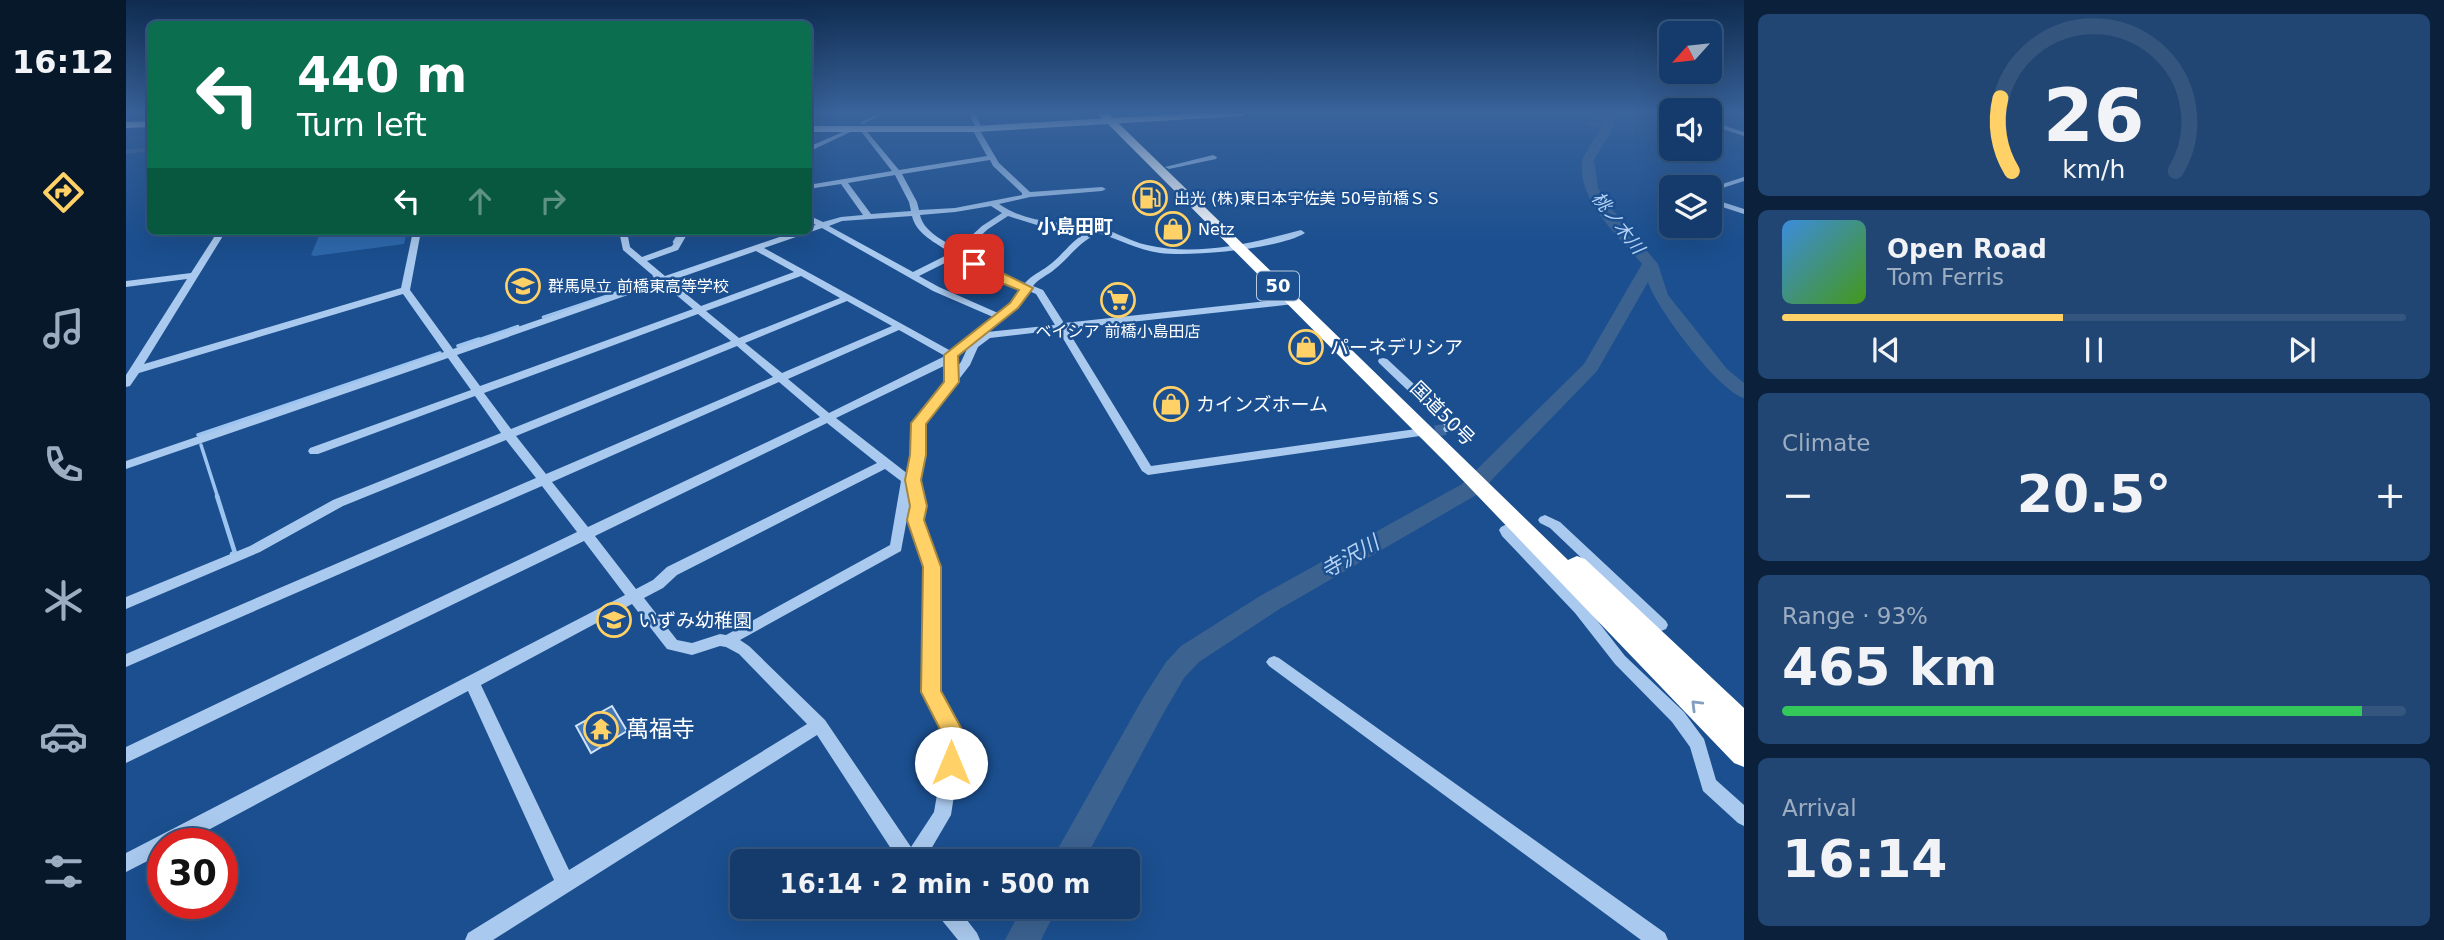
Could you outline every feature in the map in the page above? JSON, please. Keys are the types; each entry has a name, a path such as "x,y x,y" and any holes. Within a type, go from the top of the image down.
{"highway":[{"name":"国道50号","path":"1152,157 1494,491 1744,726"},
{"name":"国道50号","path":"1157,157 1294,300 1458,456"},
{"name":"国道50号","path":"1494,491 1744,754"}],"street":[{"path":"883,157 898,173 910,195 915,214 929,235 992,274 1040,292 1147,471 1416,433"},
{"path":"812,186 992,157 1026,195"},
{"path":"1169,167 1213,157"},
{"path":"1722,186 1744,179"},
{"path":"843,182 869,217"},
{"path":"812,228 841,219 915,214 992,203 1026,195 1101,189"},
{"path":"992,203 1006,214 1044,225 1097,225 1144,247 1161,250 1245,247 1301,233"},
{"path":"1722,204 1744,212"},
{"path":"914,275 956,253 976,238 983,228 1006,214"},
{"path":"812,219 936,289 1000,317"},
{"path":"126,755 944,362 1014,305 1027,288 1097,225"},
{"path":"126,384 220,235"},
{"path":"416,235 405,290 449,354 632,597 672,645 692,649 720,640 729,641 744,650 819,725 903,849"},
{"path":"624,235 626,248 779,378 910,480 919,506 916,520 932,567 931,692 955,737 942,815 919,849"},
{"path":"642,260 675,248 683,235"},
{"path":"126,466 793,235"},
{"path":"758,248 845,299 951,355"},
{"path":"314,451 800,273"},
{"path":"126,284 195,275"},
{"path":"136,370 405,290"},
{"path":"126,603 255,549 338,503 845,299"},
{"path":"729,641 735,635 896,548 918,455 919,423 966,363 973,346 987,335 1294,300"},
{"path":"126,660 898,327"},
{"path":"951,355 951,382"},
{"path":"1383,361 1454,428 1449,429"},
{"path":"126,863 658,584 673,571 886,463"},
{"path":"1545,520 1555,525 1661,625"},
{"path":"1508,528 1507,533 1580,609 1620,660 1678,717 1698,744 1709,785 1744,817"},
{"path":"1274,662 1658,940"},
{"path":"471,681 565,882"},
{"path":"475,940 819,725"},
{"path":"954,919 971,940"}],"shaded area":[{"path":"319,235 406,235 404,244 311,255"}],"building":[{"name":"萬福寺","path":"612,706 627,731 591,753 576,726"}],"waterway":[{"name":"桃ノ木川","path":"1590,157 1588,160 1591,188 1601,205 1650,264"},
{"path":"674,242 678,235"},
{"name":"寺沢川","path":"1074,849 1153,706 1175,670 1190,654 1269,603 1470,489 1591,367 1650,264"},
{"name":"桃ノ木川","path":"1650,264 1660,296 1721,373 1744,392"},
{"path":"543,317 657,279 654,276"},
{"path":"474,341 518,326"},
{"path":"458,346 479,339"},
{"path":"198,435 440,353"},
{"path":"201,445 218,498"},
{"path":"217,496 235,553 232,554"},
{"name":"寺沢川","path":"1022,940 1034,919"}],"tunnel":[{"path":"1419,433 1449,429"}],"place":[{"name":"出光 (株)東日本宇佐美 50号前橋ＳＳ","path":"1150,198"},
{"name":"Netz","path":"1173,229"},
{"name":"群馬県立 前橋東高等学校","path":"523,286"},
{"name":"ベイシア 前橋小島田店","path":"1118,300"},
{"name":"パーネデリシア","path":"1306,347"},
{"name":"カインズホーム","path":"1171,404"},
{"name":"いずみ幼稚園","path":"614,620"},
{"name":"萬福寺","path":"601,729"}],"district":[{"name":"小島田町","path":"1075,226"}],"route":[{"path":"951,763 955,737 931,692 932,567 916,520 919,506 913,480 918,455 919,423 951,382 951,355 1014,305 1027,288 974,264"}]}
